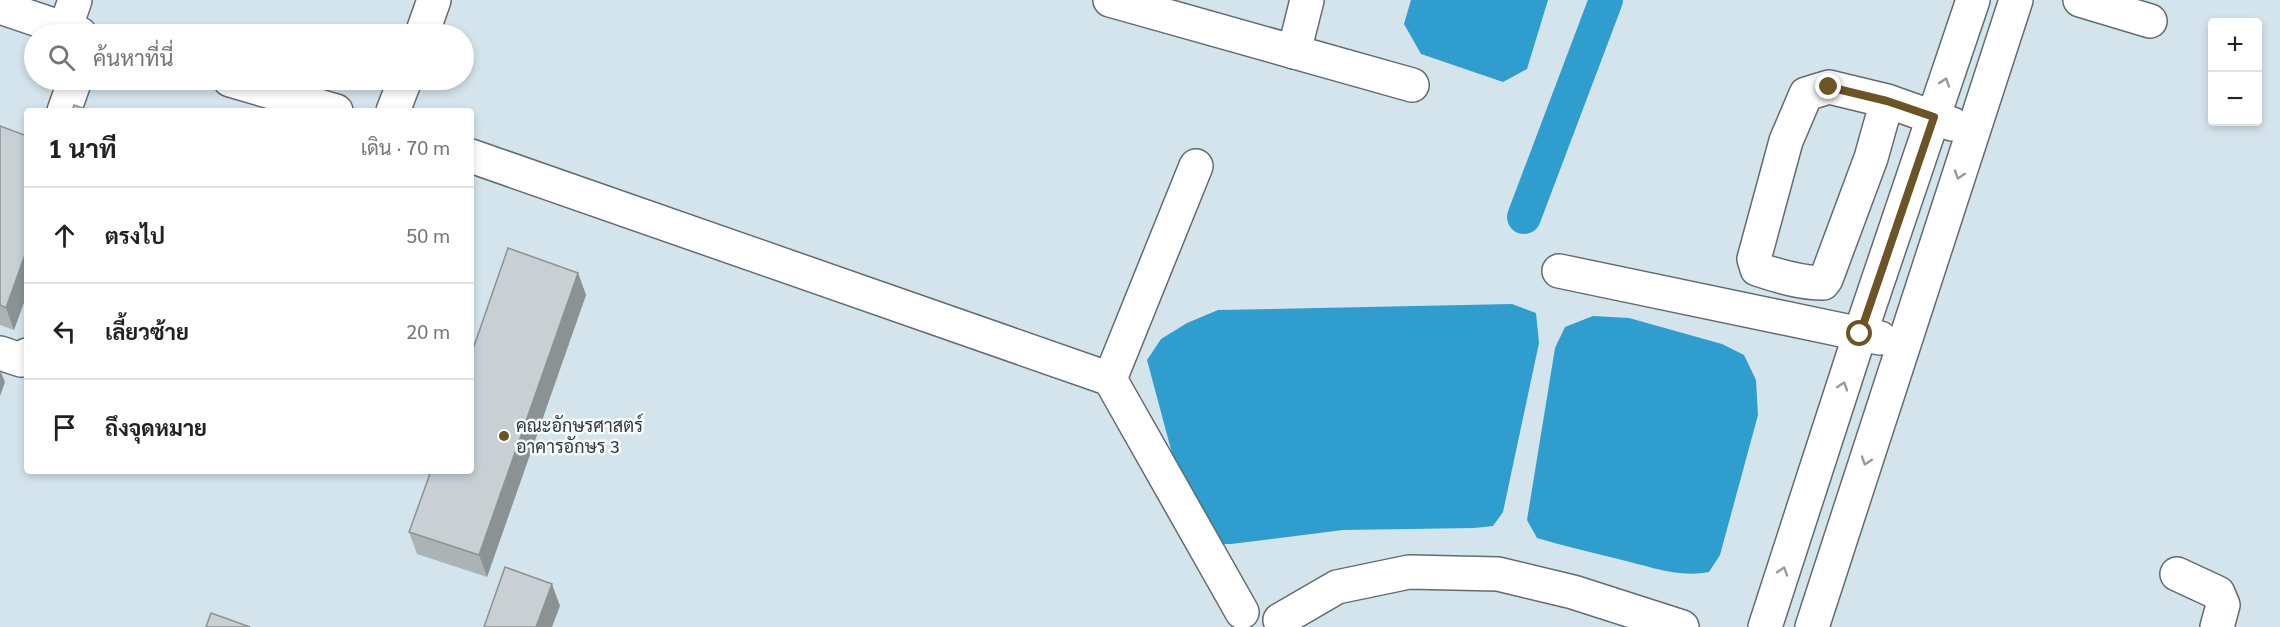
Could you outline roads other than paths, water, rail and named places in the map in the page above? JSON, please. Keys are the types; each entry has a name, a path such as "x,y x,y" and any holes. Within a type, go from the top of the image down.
{"street":[{"path":"426,24 434,0"},
{"path":"1110,0 1412,85"},
{"path":"1294,52 1307,0"},
{"path":"1765,627 1860,334 1973,0"},
{"path":"1812,627 2016,0"},
{"path":"2080,0 2150,21"},
{"path":"0,7 73,21"},
{"path":"1887,101 1871,158 1823,283 1778,276 1757,269 1754,259 1786,141 1806,94 1829,87 1887,101 1973,132"},
{"path":"65,108 71,90"},
{"path":"264,90 326,108"},
{"path":"394,108 401,90"},
{"path":"474,157 1110,379 1236,620 1252,609 1264,609 1273,613 1281,624 1337,587 1409,572 1498,574 1573,592 1682,627"},
{"path":"1110,379 1196,166"},
{"path":"1559,271 1905,343"},
{"path":"0,353 21,360 24,358"},
{"path":"2177,574 2218,594 2223,605 2217,627"}],"water":[{"path":"1411,0 1548,0 1527,69 1503,82 1421,54 1404,24"},
{"path":"1512,304 1536,313 1539,343 1503,512 1493,526 1343,530 1231,544 1206,544 1192,528 1147,360 1161,339 1187,323 1218,310"},
{"path":"1593,316 1629,318 1722,344 1744,355 1756,380 1758,415 1720,555 1709,572 1686,573 1663,570 1547,541 1537,538 1527,520 1555,348 1565,327"}],"waterway":[{"path":"1524,217 1606,0"}],"place":[{"name":"คณะอักษรศาสตร์ อาคารอักษร 3","path":"504,436"}]}
